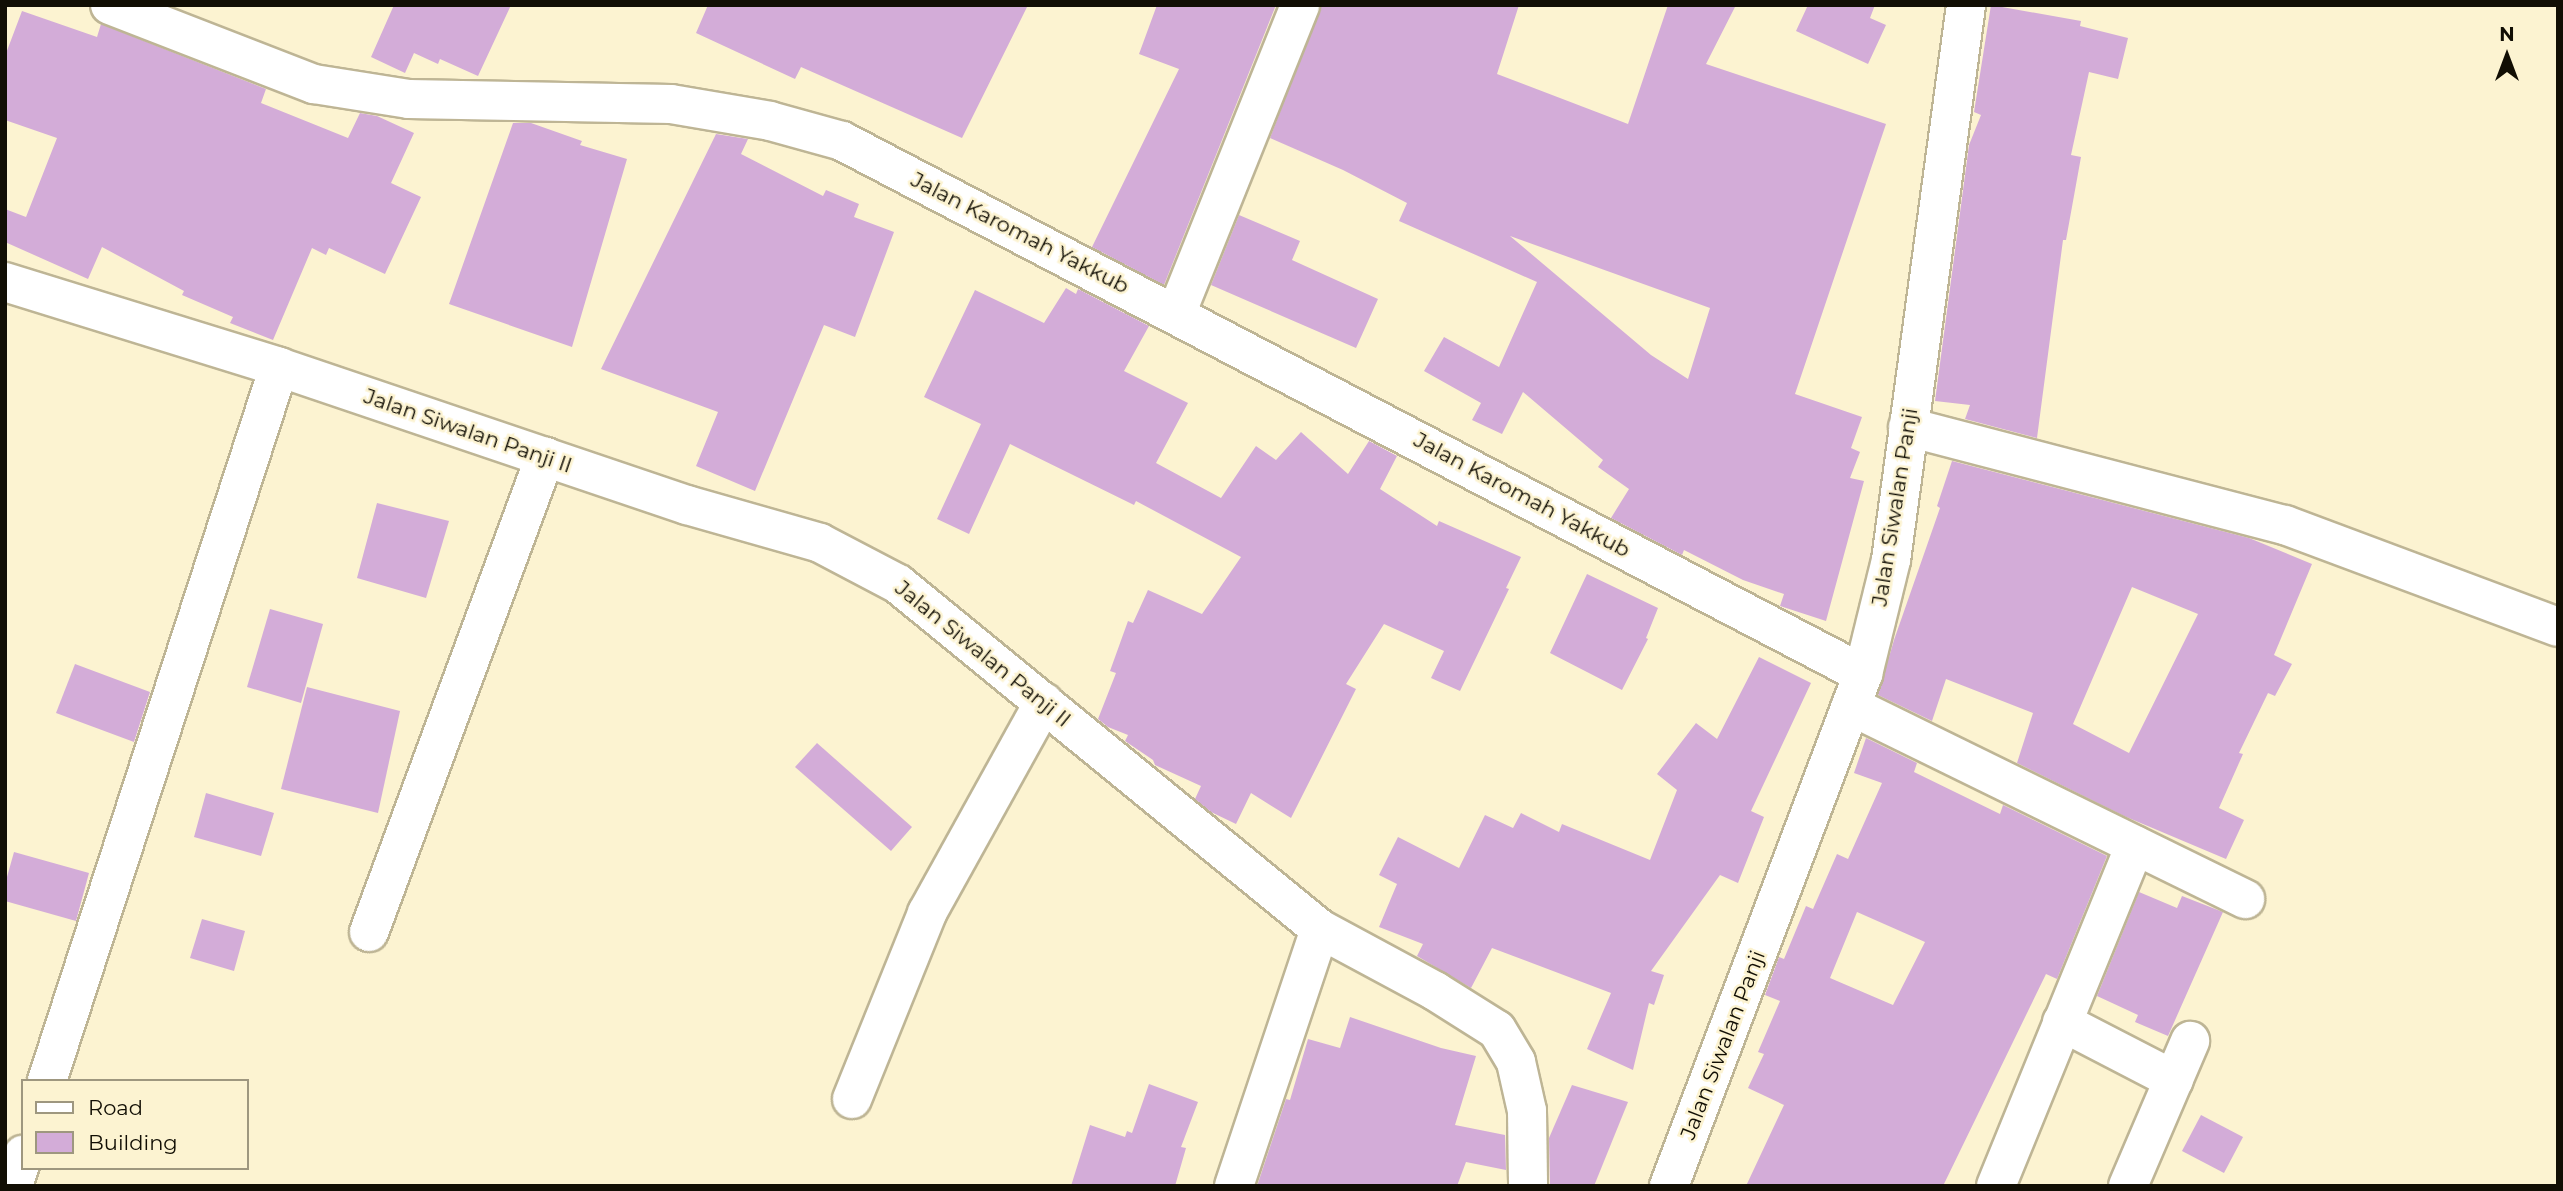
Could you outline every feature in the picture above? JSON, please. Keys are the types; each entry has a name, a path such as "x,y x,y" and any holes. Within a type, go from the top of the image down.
{"street":[{"name":"Jalan Karomah Yakkub","path":"110,5 314,84 409,99 671,104 770,121 842,141 1176,314 2135,845 2245,899"},
{"path":"1176,314 1300,5"},
{"name":"Jalan Siwalan Panji","path":"1669,1186 1857,690 1891,560 1966,5"},
{"name":"Jalan Siwalan Panji II","path":"5,282 279,367 687,505 820,543 898,584 1320,929 1435,991 1497,1030 1516,1062 1527,1111 1528,1186"},
{"path":"48,1079 279,367"},
{"path":"1908,427 2285,525 2558,627"},
{"path":"369,932 545,457"},
{"path":"852,1100 927,913 1044,702"},
{"path":"1996,1186 2135,845"},
{"path":"1234,1186 1320,929"},
{"path":"2063,1022 2174,1080"},
{"path":"2128,1186 2190,1041"},
{"path":"13,1186 21,1161"}],"building":[{"path":"394,5 511,5 478,76 440,59 438,64 414,53 405,73 371,57"},
{"path":"708,5 1028,5 962,138 801,67 795,79 696,33"},
{"path":"1157,5 1276,5 1164,285 1092,247 1179,69 1139,54"},
{"path":"1321,5 1519,5 1497,74 1628,124 1668,5 1736,5 1706,64 1886,124 1795,394 1862,417 1851,448 1860,452 1850,478 1864,481 1826,621 1780,606 1784,594 1743,580 1684,550 1682,555 1611,518 1629,489 1598,467 1603,460 1523,392 1502,434 1472,420 1481,403 1424,371 1444,337 1499,367 1537,282 1399,221 1407,203 1343,170 1270,138","holes":["1510,236 1710,308 1688,379 1651,355"]},
{"path":"1808,5 1875,5 1870,18 1886,25 1868,64 1796,31"},
{"path":"1991,5 2081,21 2080,26 2128,38 2118,79 2089,72 2071,155 2081,157 2066,240 2063,240 2037,438 1965,419 1970,405 1935,401 1969,145 1981,115 1974,112"},
{"path":"22,11 97,37 101,24 266,89 261,103 348,138 360,113 377,116 414,133 391,183 421,197 385,274 329,248 326,255 312,248 273,340 230,323 233,317 182,295 184,291 102,247 88,279 5,242 5,209 26,217 57,138 5,120 5,56"},
{"path":"513,123 531,123 582,141 580,145 627,159 572,347 449,304"},
{"path":"716,134 748,139 741,154 823,196 826,190 859,204 854,217 894,232 855,337 824,325 755,491 696,466 718,412 601,369"},
{"path":"1239,215 1300,241 1292,260 1378,299 1356,348 1211,285"},
{"path":"1066,288 1076,294 1078,289 1149,326 1124,371 1188,403 1156,463 1221,498 1256,446 1276,460 1301,432 1348,474 1369,441 1397,456 1380,489 1437,526 1439,521 1521,557 1506,588 1509,589 1460,691 1431,678 1444,651 1384,624 1346,684 1356,689 1291,818 1251,793 1236,824 1211,812 1195,799 1201,786 1155,765 1153,760 1125,741 1128,735 1108,727 1098,719 1116,673 1110,671 1128,621 1133,623 1148,590 1202,614 1241,557 1136,501 1134,505 1010,444 969,534 937,519 981,424 924,397 975,290 1044,323"},
{"path":"1952,461 2249,538 2312,564 2274,655 2292,664 2275,696 2268,693 2239,753 2243,754 2219,808 2244,820 2226,859 2124,816 2017,763 2033,713 1946,679 1932,721 1878,695 1894,640 1940,508 1937,506","holes":["2132,587 2198,614 2129,753 2073,724"]},
{"path":"377,503 449,521 426,598 357,578"},
{"path":"1587,574 1658,608 1646,638 1648,639 1622,690 1550,653"},
{"path":"270,609 323,624 301,703 247,687"},
{"path":"1759,657 1811,683 1751,811 1764,817 1738,883 1720,875 1651,971 1664,975 1654,1005 1649,1003 1633,1070 1587,1049 1611,993 1492,948 1471,988 1417,956 1423,944 1379,927 1397,884 1379,875 1398,837 1459,868 1485,815 1513,828 1521,813 1559,832 1562,824 1650,860 1677,790 1657,774 1696,723 1717,739"},
{"path":"75,664 150,692 134,742 56,713"},
{"path":"307,687 400,711 378,813 281,789"},
{"path":"1866,738 1917,763 1914,772 2000,814 2003,805 2107,856 2057,979 2046,974 1943,1186 1746,1186 1784,1105 1748,1088 1764,1054 1758,1052 1780,1001 1765,995 1779,957 1784,959 1806,906 1813,909 1837,854 1848,859 1882,783 1854,773","holes":["1857,912 1925,942 1893,1005 1830,978"]},
{"path":"817,743 912,827 891,851 795,767"},
{"path":"206,793 274,813 261,856 194,837"},
{"path":"14,852 89,873 76,921 5,901 5,884"},
{"path":"2139,892 2177,908 2182,896 2223,912 2168,1036 2135,1022 2138,1015 2097,996"},
{"path":"202,919 245,931 234,971 190,958"},
{"path":"1350,1017 1441,1048 1476,1056 1455,1125 1505,1135 1506,1170 1466,1162 1457,1186 1257,1186 1286,1099 1290,1100 1308,1039 1340,1048"},
{"path":"1149,1084 1198,1102 1181,1147 1186,1148 1175,1186 1071,1186 1090,1125 1125,1137 1127,1131 1132,1133"},
{"path":"1572,1085 1628,1102 1594,1186 1550,1186 1549,1138"},
{"path":"2201,1115 2243,1137 2224,1173 2182,1151"}]}
